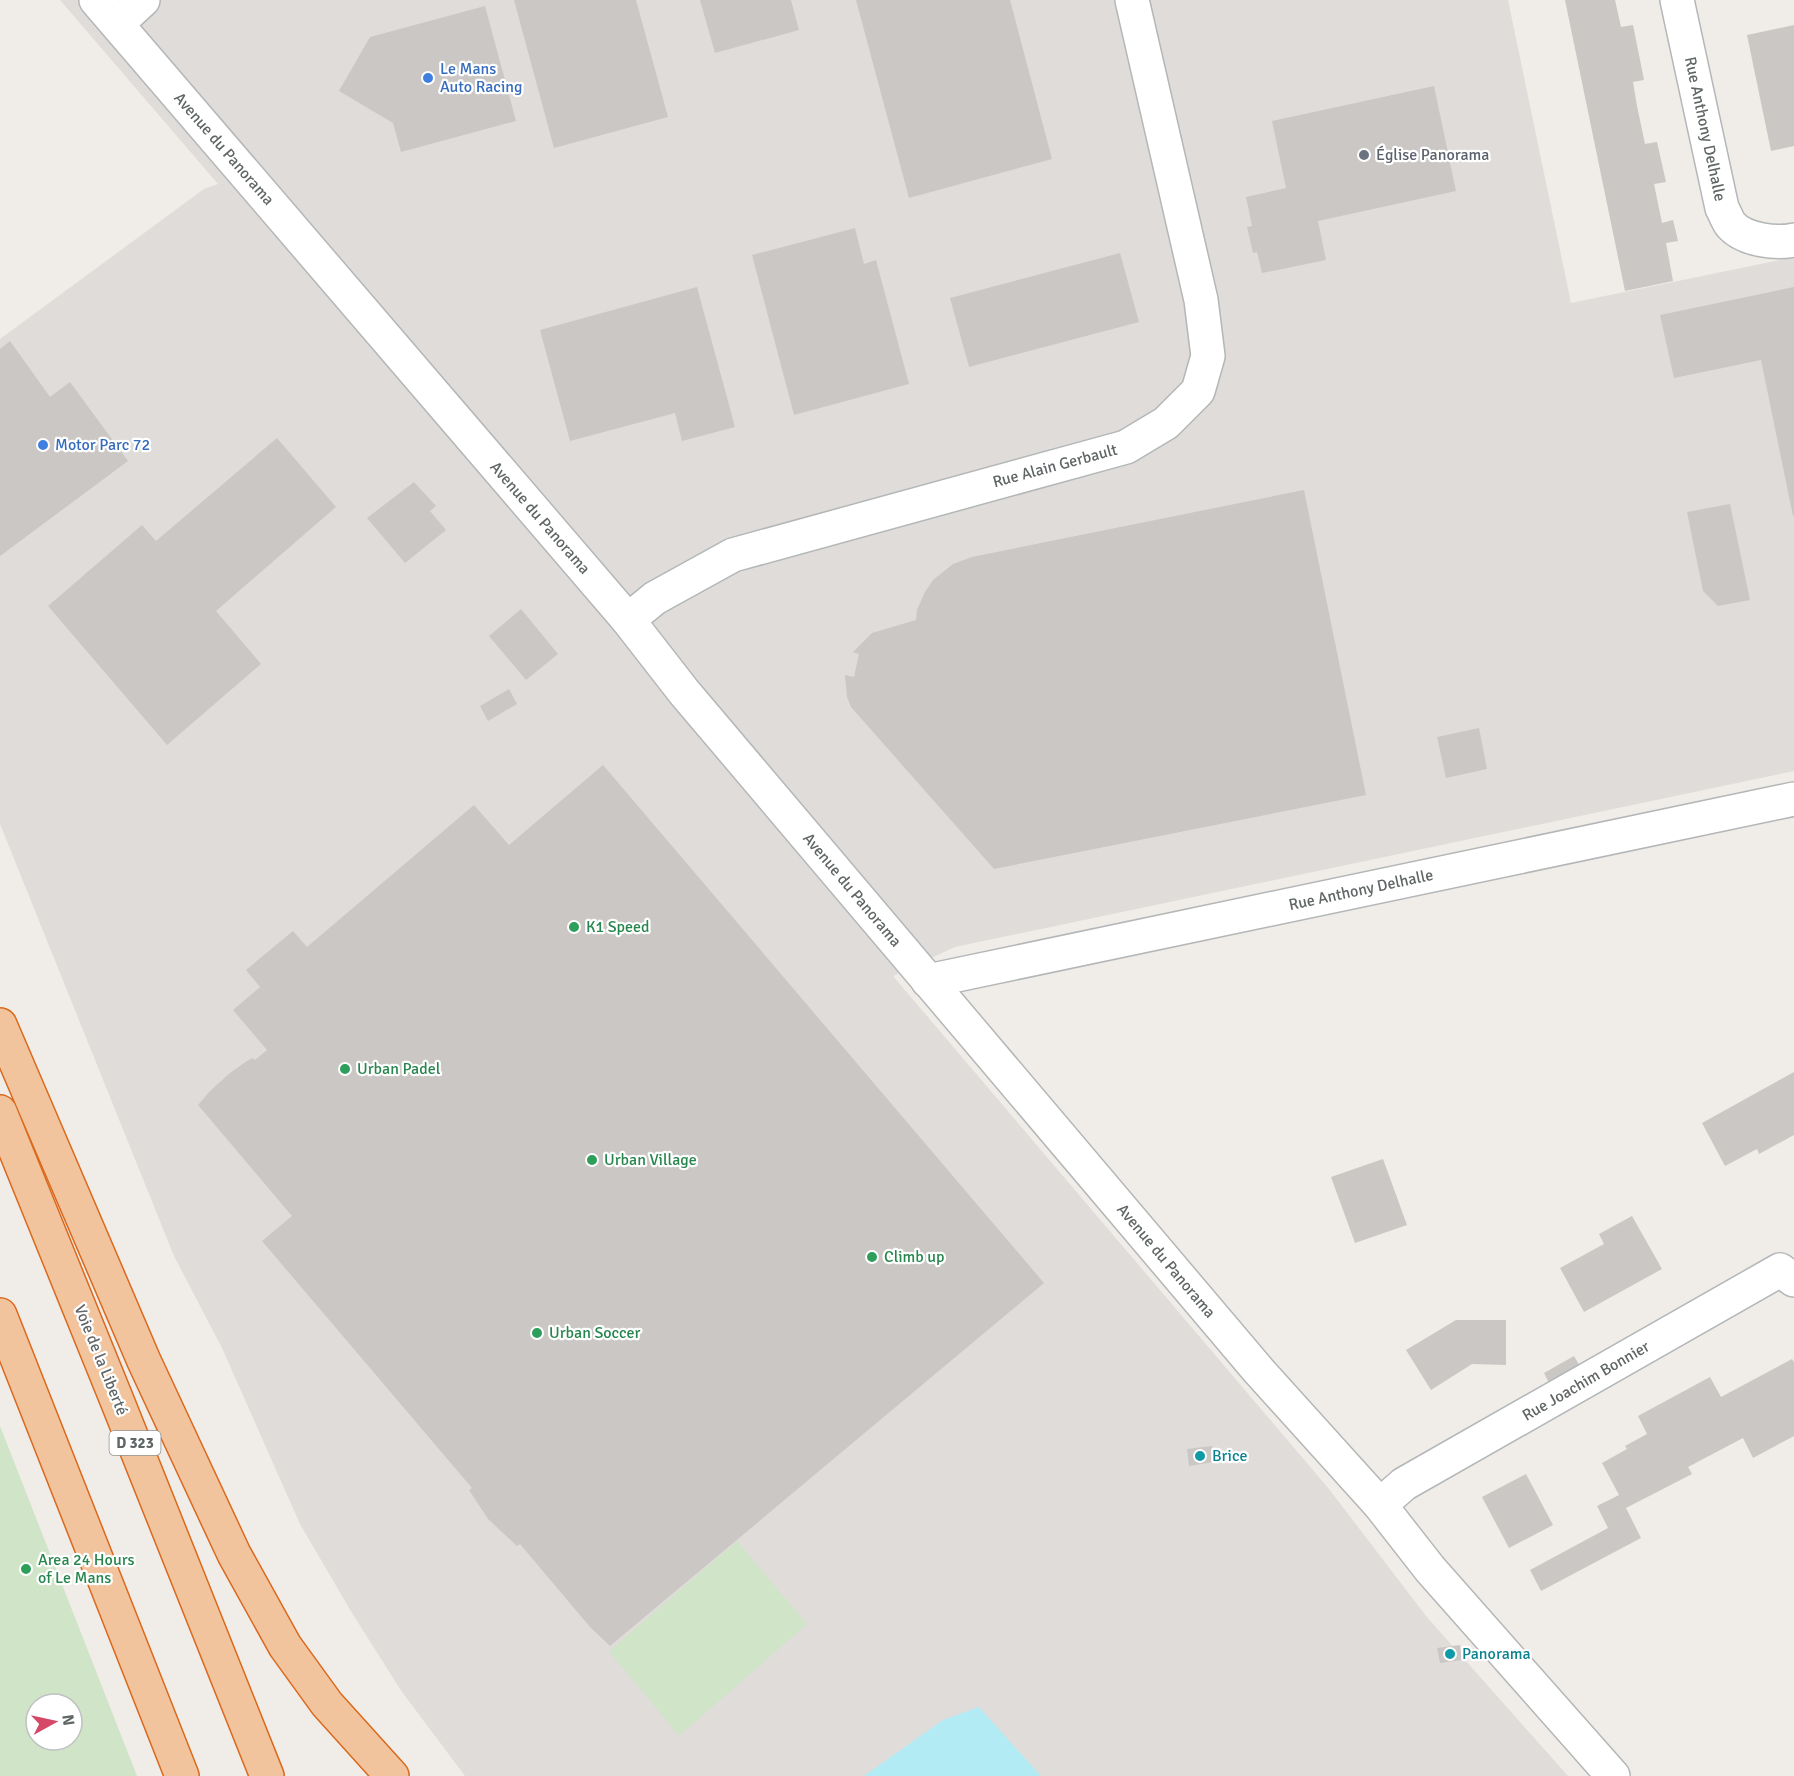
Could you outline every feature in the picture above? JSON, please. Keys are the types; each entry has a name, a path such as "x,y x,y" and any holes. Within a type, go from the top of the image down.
{"highway":[{"path":"0,1025 144,1361 234,1554 285,1646 327,1704 392,1776"},
{"name":"Voie de la Liberté","path":"0,1112 267,1776"},
{"path":"0,1315 182,1776"}],"street":[{"path":"106,12 143,0"},
{"name":"Rue Alain Gerbault","path":"628,620 655,598 733,555 1126,447 1166,423 1197,391 1208,356 1201,300 1132,0"},
{"name":"Rue Anthony Delhalle","path":"1677,0 1722,208 1731,225 1742,234 1750,237 1794,240"},
{"name":"Avenue du Panorama","path":"106,12 628,620 684,692 1259,1371 1380,1505 1430,1569 1613,1776"},
{"name":"Rue Anthony Delhalle","path":"928,981 1794,799"},
{"name":"Rue Joachim Bonnier","path":"1380,1505 1404,1484 1780,1270 1794,1280"}],"shaded area":[{"path":"60,0 1508,0 1571,303 1794,257 1794,771 955,947 893,976 1329,1489 1426,1616 1568,1776 465,1776 402,1692 300,1524 222,1348 174,1256 0,824 0,339 204,189 218,184"}],"green space":[{"name":"Area 24 Hours of Le Mans","path":"0,1426 137,1776 0,1776"},
{"path":"737,1541 807,1624 679,1736 609,1651"}],"water":[{"path":"979,1707 1041,1776 864,1776 943,1720"}],"building":[{"path":"514,0 636,0 668,117 554,148"},
{"path":"700,0 791,0 799,30 715,53"},
{"path":"856,0 1010,0 1052,159 909,198"},
{"path":"1565,0 1615,0 1621,27 1633,25 1644,80 1633,82 1637,106 1645,144 1657,142 1666,182 1654,184 1662,223 1673,220 1678,241 1666,243 1673,281 1625,291"},
{"path":"485,6 516,121 401,152 393,123 339,91 370,37"},
{"path":"1794,25 1794,146 1771,151 1747,35"},
{"name":"Église Panorama","path":"1434,86 1456,191 1318,221 1326,260 1262,273 1257,252 1253,253 1247,227 1252,226 1246,197 1286,188 1272,121"},
{"path":"855,228 864,264 876,260 909,384 794,415 752,255"},
{"path":"1120,253 1139,322 969,367 950,298"},
{"path":"697,287 735,427 682,441 675,413 570,441 540,330"},
{"path":"1794,287 1793,516 1761,360 1674,378 1660,315"},
{"name":"Motor Parc 72","path":"10,341 50,397 70,382 128,461 0,556 0,349"},
{"path":"277,438 336,507 216,611 261,664 167,745 48,606 142,525 156,541"},
{"path":"414,482 436,506 430,511 446,530 405,563 367,518"},
{"path":"1304,490 1366,795 994,869 851,707 847,697 845,675 854,677 859,654 853,652 872,633 916,620 917,610 925,592 933,580 953,564 972,557"},
{"path":"1730,504 1750,600 1718,606 1703,591 1687,512"},
{"path":"521,609 558,654 526,680 489,636"},
{"path":"509,689 517,704 488,721 480,706"},
{"path":"1479,728 1487,769 1446,778 1437,737"},
{"name":"Urban Village","path":"603,765 1044,1283 610,1646 590,1627 520,1544 517,1546 488,1519 469,1490 472,1488 262,1241 292,1216 198,1105 230,1073 247,1061 253,1058 255,1060 267,1050 233,1010 260,987 246,970 293,931 307,947 474,805 509,845"},
{"path":"1794,1072 1794,1135 1759,1154 1757,1149 1725,1166 1702,1123"},
{"path":"1383,1159 1407,1225 1355,1243 1331,1177"},
{"path":"1632,1216 1662,1269 1584,1312 1560,1268 1604,1244 1599,1234"},
{"path":"1456,1320 1506,1320 1506,1365 1472,1364 1431,1390 1406,1350"},
{"path":"1574,1356 1581,1368 1550,1385 1544,1373"},
{"path":"1792,1359 1794,1362 1794,1436 1753,1458 1743,1438 1688,1467 1692,1474 1626,1508 1641,1538 1541,1591 1530,1570 1608,1528 1597,1506 1619,1495 1602,1463 1627,1449 1625,1446 1647,1434 1638,1416 1710,1377 1721,1397"},
{"name":"Brice","path":"1212,1446 1214,1462 1189,1466 1187,1449"},
{"path":"1526,1474 1553,1525 1509,1548 1482,1497"},
{"name":"Panorama","path":"1460,1645 1462,1660 1440,1663 1437,1648"}],"place":[{"name":"Le Mans Auto Racing","path":"428,78"},
{"name":"Église Panorama","path":"1364,155"},
{"name":"Motor Parc 72","path":"43,445"},
{"name":"K1 Speed","path":"574,927"},
{"name":"Urban Padel","path":"345,1069"},
{"name":"Urban Village","path":"592,1160"},
{"name":"Climb up","path":"872,1257"},
{"name":"Urban Soccer","path":"537,1333"},
{"name":"Brice","path":"1200,1456"},
{"name":"Area 24 Hours of Le Mans","path":"26,1569"},
{"name":"Panorama","path":"1450,1654"}]}
